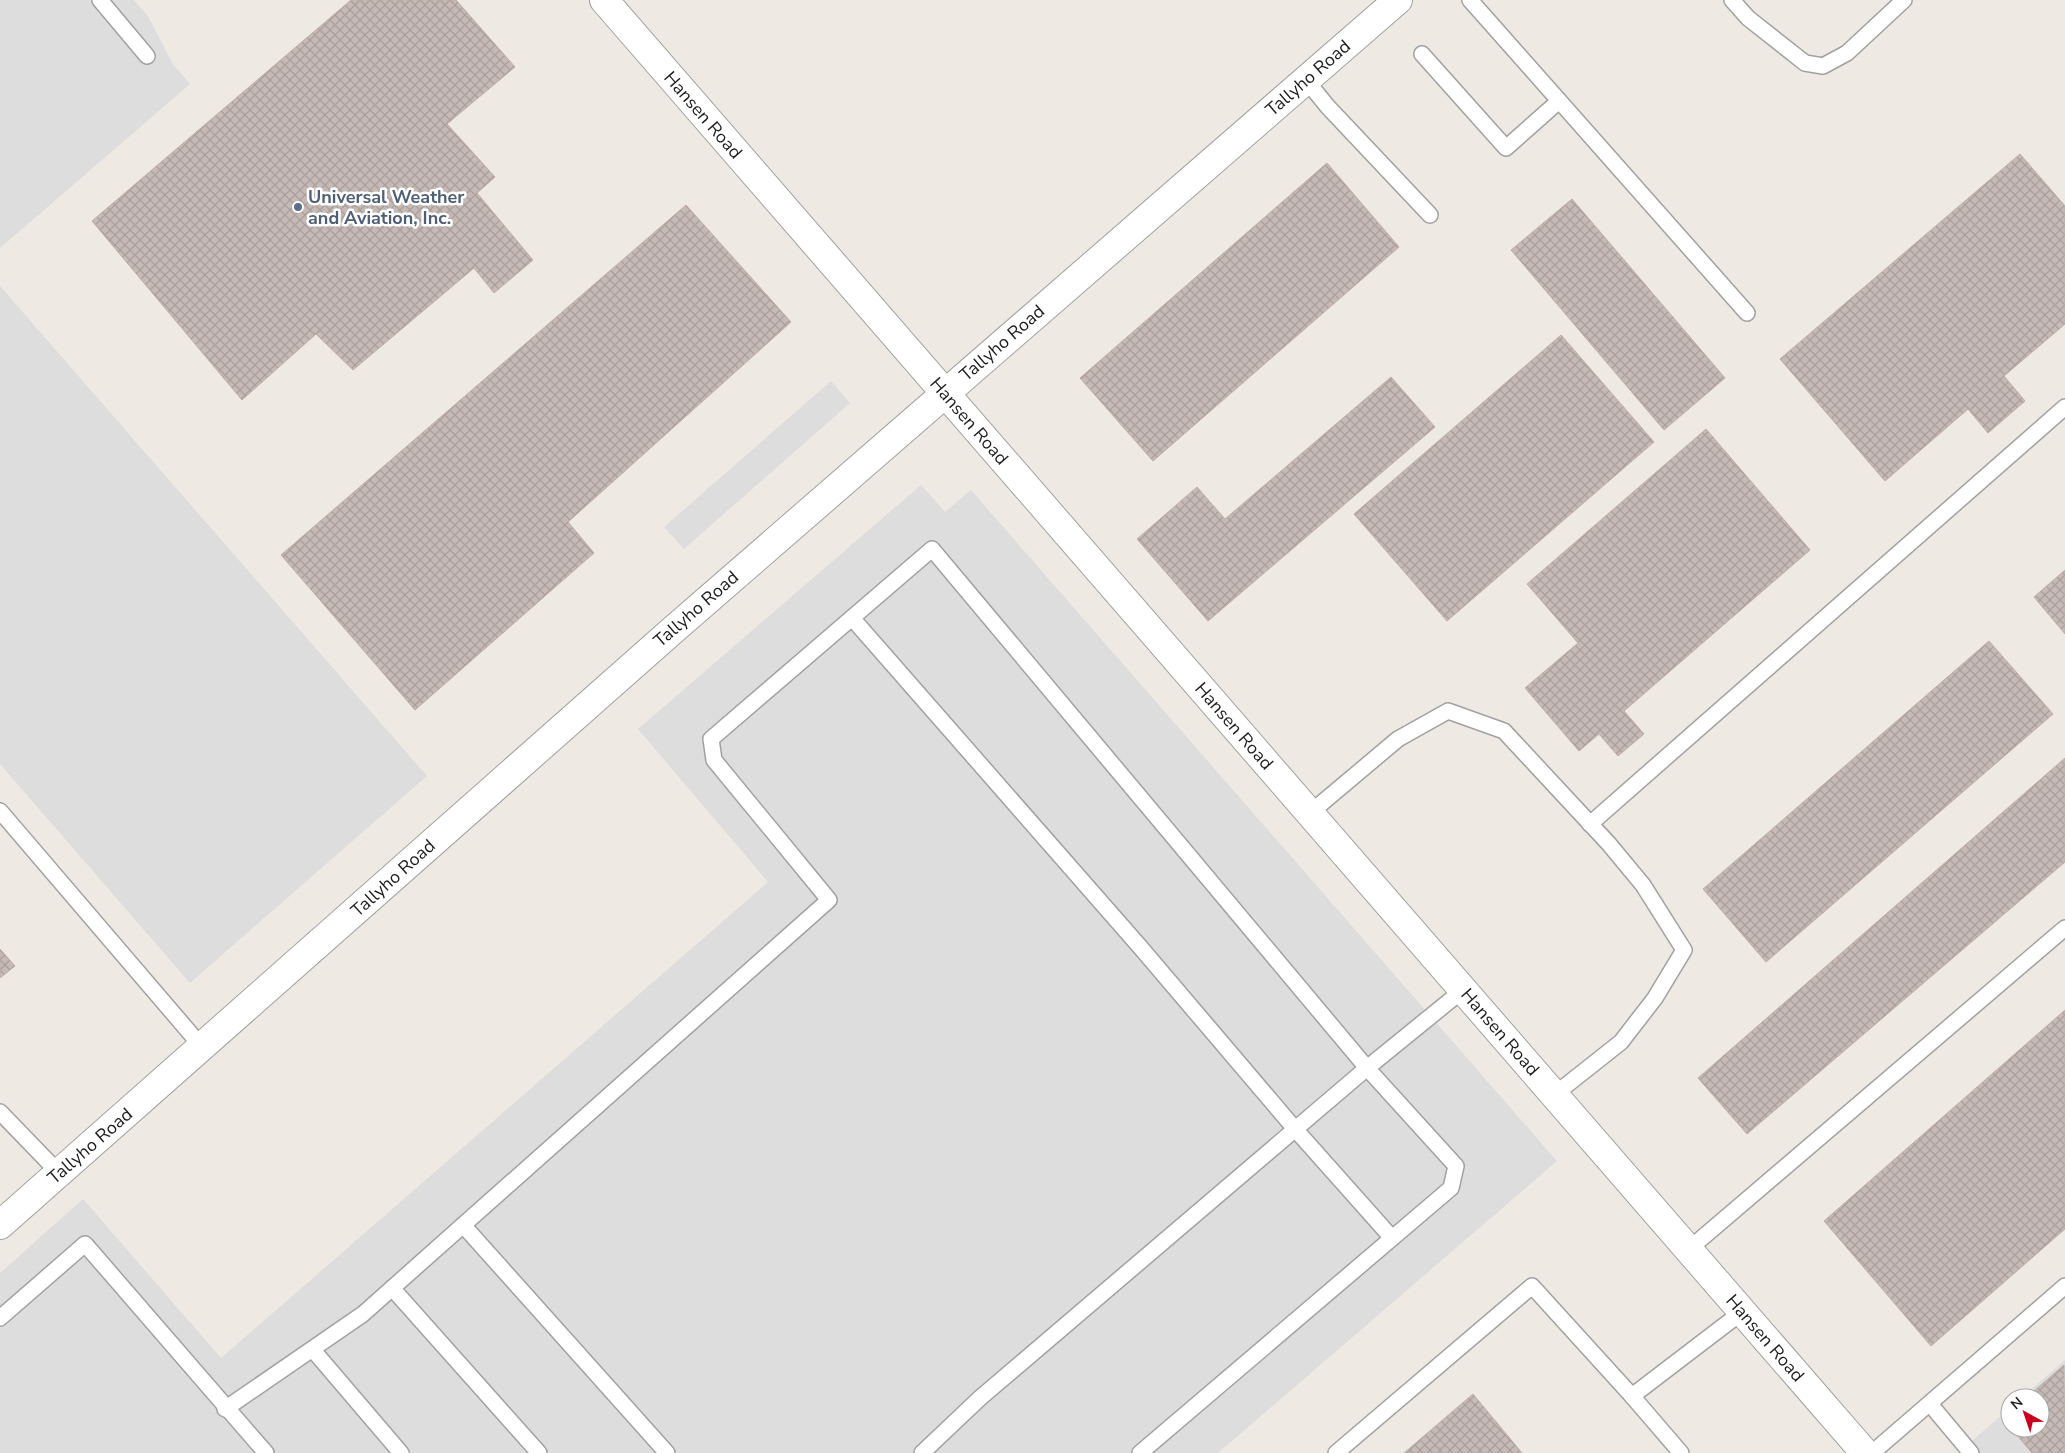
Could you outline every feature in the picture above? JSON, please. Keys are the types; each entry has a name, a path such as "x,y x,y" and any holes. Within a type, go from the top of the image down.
{"street":[{"name":"Hansen Road","path":"604,0 1865,1453"},
{"name":"Tallyho Road","path":"0,1225 658,643 1398,0"}],"lane":[{"path":"100,0 147,56"},
{"path":"1470,0 1748,314"},
{"path":"1732,0 1748,18 1805,63 1823,66 1847,52 1904,0"},
{"path":"1422,54 1506,148 1559,101"},
{"path":"1306,80 1430,215"},
{"path":"1590,824 2065,407"},
{"path":"226,1409 363,1314 829,900 714,760 711,739 932,549 1367,1068 1456,1166 1450,1188 1140,1453"},
{"path":"852,618 1142,948 1295,1129 1392,1238"},
{"path":"1310,813 1398,738 1448,711 1504,731 1590,824 1642,885 1684,950 1655,998 1621,1042 1554,1095"},
{"path":"0,811 202,1047"},
{"path":"1688,1250 2065,928"},
{"path":"922,1453 980,1398 1367,1068 1463,990"},
{"path":"0,1112 59,1174"},
{"path":"463,1225 666,1453"},
{"path":"0,1318 85,1244 266,1453"},
{"path":"1336,1453 1532,1286 1681,1453"},
{"path":"1872,1453 2065,1286"},
{"path":"392,1288 539,1453"},
{"path":"1632,1396 1742,1312"},
{"path":"313,1350 401,1453"},
{"path":"1930,1404 1971,1453"}],"shaded area":[{"path":"0,0 134,0 148,16 172,63 190,84 0,248"},
{"path":"0,286 427,776 190,983 0,764"},
{"path":"831,381 850,403 684,549 664,527"},
{"path":"921,485 945,512 971,490 1557,1161 1218,1453 0,1453 0,1273 83,1199 221,1358 768,882 638,729"},
{"path":"2065,1360 2065,1453 1958,1453 2000,1417 2000,1438 2050,1438 2050,1388 2033,1388"}],"building":[{"name":"Universal Weather and Aviation, Inc.","path":"351,0 456,0 515,67 447,124 495,177 477,193 533,260 494,293 474,268 353,370 316,334 242,400 92,221"},
{"path":"2020,154 2065,206 2065,324 2004,376 2025,401 1988,433 1968,409 1885,481 1780,359"},
{"path":"1327,163 1399,247 1153,461 1080,378"},
{"path":"1572,199 1725,378 1664,430 1511,250"},
{"path":"686,205 791,322 568,522 594,553 415,710 281,555"},
{"path":"1561,335 1654,442 1447,621 1354,514"},
{"path":"1391,377 1435,427 1208,621 1137,539 1197,487 1225,519"},
{"path":"1706,429 1810,550 1624,711 1644,734 1618,756 1599,734 1579,751 1525,688 1578,643 1527,584"},
{"path":"2065,570 2065,634 2034,597"},
{"path":"1989,641 2053,714 1766,962 1703,889"},
{"path":"2065,758 2065,862 1747,1134 1698,1078"},
{"path":"0,949 15,966 0,978"},
{"path":"2065,1010 2065,1229 1931,1346 1824,1221"},
{"path":"2064,1365 2065,1453 2032,1453 2019,1438 2050,1438 2050,1388 2038,1388"},
{"path":"1473,1394 1522,1453 1404,1453"}],"place":[{"name":"Universal Weather and Aviation, Inc.","path":"298,207"}]}
